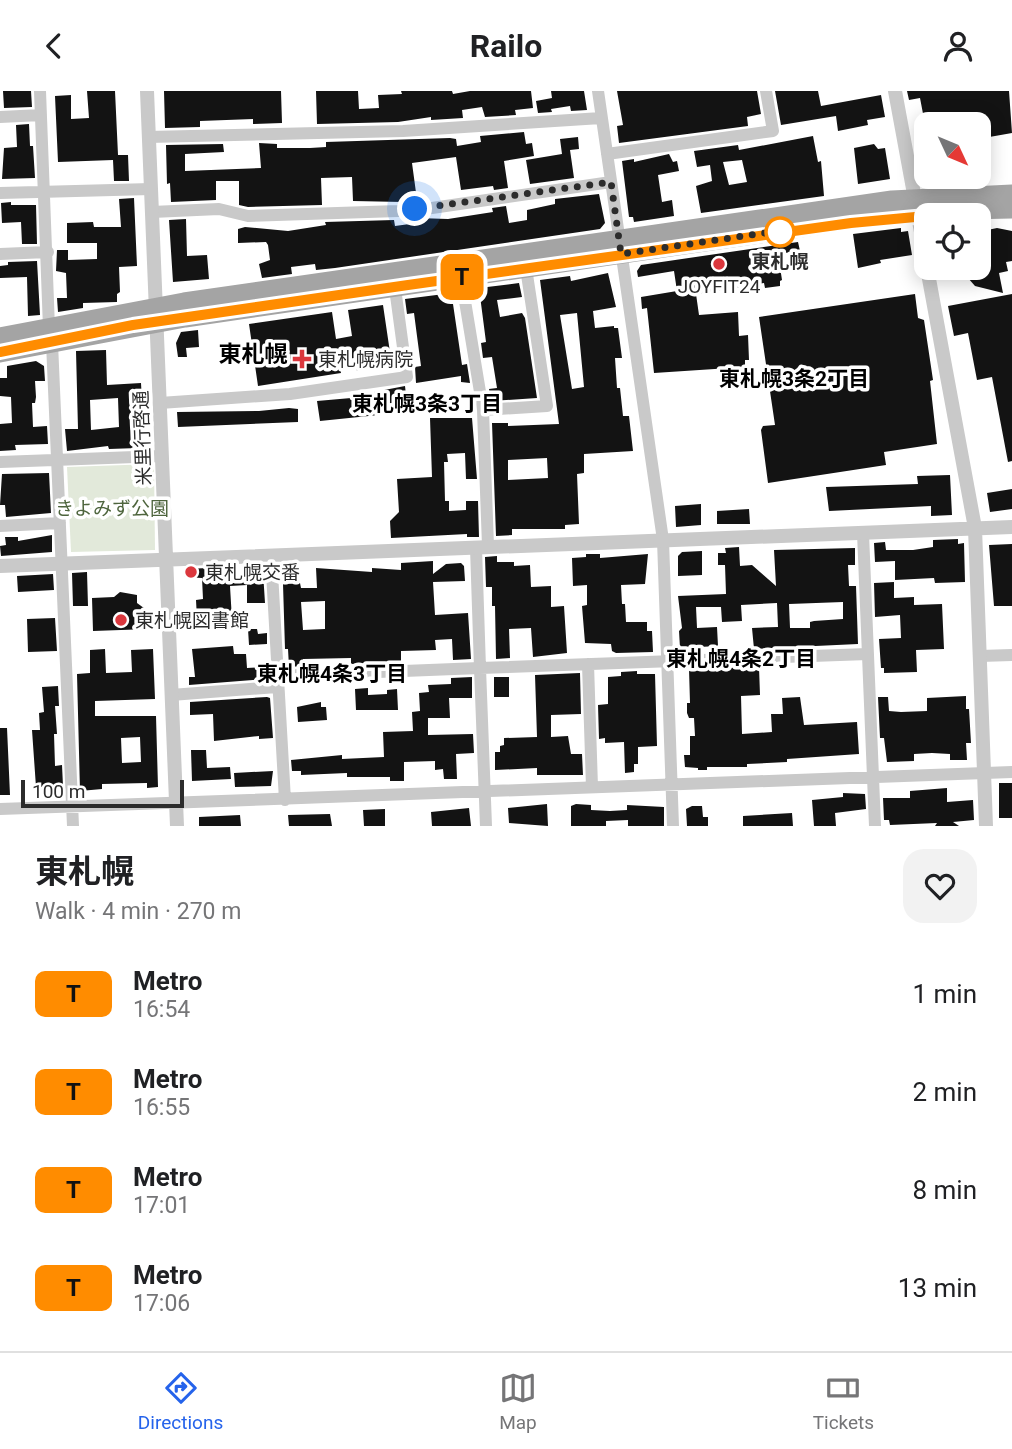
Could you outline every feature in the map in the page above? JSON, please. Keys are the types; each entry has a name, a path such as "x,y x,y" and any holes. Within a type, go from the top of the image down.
{"main road":[{"path":"926,203 1012,194"},
{"path":"0,353 51,335 155,315 914,204"},
{"path":"991,208 1012,209"},
{"path":"155,315 395,288 526,268 620,247"},
{"path":"0,337 51,335"}],"street":[{"path":"40,91 73,826"},
{"name":"米里行啓通","path":"147,91 177,826"},
{"path":"598,91 663,540 673,826"},
{"path":"607,154 773,131 766,91"},
{"path":"895,91 916,203"},
{"path":"0,117 41,115"},
{"path":"148,137 402,131 601,118"},
{"path":"152,212 219,209 248,216 410,210 611,182"},
{"path":"0,193 151,188"},
{"path":"0,254 48,252"},
{"path":"483,410 547,406 526,268"},
{"path":"461,277 483,410 480,668 486,826"},
{"path":"929,280 975,528 986,826"},
{"path":"160,403 290,394 407,377 395,288"},
{"path":"0,462 162,456"},
{"path":"0,526 60,523"},
{"path":"0,566 1012,527"},
{"path":"863,533 875,826"},
{"path":"271,555 285,800"},
{"path":"172,695 277,681 480,668 867,654"},
{"path":"980,656 1012,655"},
{"path":"588,664 592,786"},
{"path":"0,809 1012,772"}],"green space":[{"name":"きよみず公園","path":"154,464 155,550 71,552 67,467"}],"building":[{"path":"3,91 31,91 32,107 4,108"},
{"path":"87,91 115,91 118,155 128,155 129,181 114,181 113,160 58,162 55,96 71,95 71,119 89,118"},
{"path":"164,91 281,91 282,123 253,124 253,119 200,121 200,127 165,128"},
{"path":"316,91 358,91 359,109 379,108 378,95 402,94 401,91 452,91 453,94 470,91 531,91 533,108 515,110 516,115 485,117 482,107 462,110 463,118 431,120 431,117 398,122 317,124"},
{"path":"551,91 584,91 587,110 571,111 570,106 538,113 536,101 552,98"},
{"path":"617,91 757,91 761,114 747,117 748,126 619,143 617,126 623,125"},
{"path":"775,91 818,91 821,106 881,95 885,117 867,120 868,125 838,131 836,116 781,125"},
{"path":"907,91 1009,91 1012,133 991,137 991,112 923,112 920,98 909,100"},
{"path":"29,124 35,178 2,179 4,148 17,147 16,125"},
{"path":"524,132 526,144 532,143 534,156 504,161 508,188 494,190 493,186 461,190 456,157 412,163 417,200 403,202 353,201 352,177 321,178 322,205 239,205 239,181 216,181 216,200 171,202 170,183 167,184 166,145 223,144 224,152 185,154 185,171 261,168 259,143 277,144 277,148 310,148 326,147 326,142 450,138 456,139 457,146 481,142 480,136"},
{"path":"813,136 818,162 821,161 824,196 701,213 696,186 712,181 710,165 697,167 694,151 738,145 739,150","holes":["742,160 747,182 729,185 723,162"]},
{"path":"578,137 579,149 570,150 574,178 530,184 526,160 562,154 560,139"},
{"path":"874,144 878,149 885,148 890,179 858,184 854,148"},
{"path":"669,154 673,162 677,161 679,171 658,175 662,202 672,200 674,216 634,222 633,217 629,217 622,161 634,159 634,162"},
{"path":"599,194 605,223 600,229 335,268 316,270 315,264 291,267 292,274 262,278 259,264 270,260 266,242 238,243 238,229 245,227 288,231 326,225 325,222 394,220 395,226 417,223 417,218 448,219 493,212 492,208 506,206 509,223 527,220 527,210 555,204 555,199"},
{"path":"134,198 137,266 119,267 120,292 117,294 117,302 83,303 83,308 58,312 57,298 67,298 66,273 56,271 57,250 68,250 68,260 97,259 97,243 67,243 67,223 93,222 94,227 121,227 119,199"},
{"path":"11,202 11,205 36,205 37,244 22,244 21,222 2,223 1,203"},
{"path":"186,219 187,256 207,255 209,279 173,282 169,220"},
{"path":"901,228 901,232 908,231 912,255 880,260 881,263 858,268 853,234"},
{"path":"991,229 1012,231 1012,261 1006,262 1008,271 999,273 1003,293 975,286 970,280 991,280"},
{"path":"798,242 800,251 778,254 782,280 780,286 765,288 764,283 696,294 699,315 738,312 739,336 748,335 749,360 745,360 745,367 654,373 647,308 642,309 641,297 677,291 674,271 638,277 637,271 641,265"},
{"path":"37,261 40,315 28,316 27,277 0,278 0,266 8,265 8,262"},
{"path":"608,273 616,307 593,311 595,328 618,328 622,358 615,358 617,388 620,388 623,416 629,416 633,451 584,454 584,473 577,474 579,524 565,525 565,529 512,529 512,535 496,536 492,423 508,423 508,426 559,424 540,280 570,276 571,281","holes":["577,313 584,387 572,389 560,315","547,458 548,478 508,480 508,460"]},
{"path":"519,283 522,297 497,300 500,317 522,313 525,318 537,398 491,401 489,389 497,388 492,357 483,358 481,343 486,342 479,288"},
{"path":"452,293 455,295 456,303 453,304 462,365 467,364 470,383 461,382 461,376 416,383 415,367 421,366 414,313 407,314 405,299"},
{"path":"915,294 918,318 924,320 933,380 930,381 937,444 884,452 886,465 768,483 761,430 763,426 775,425 759,317"},
{"path":"1012,294 1012,461 1008,462 992,377 977,380 968,333 954,336 948,306"},
{"path":"383,305 392,366 357,371 355,358 339,360 341,373 258,386 249,324 332,312 336,339 352,336 348,310"},
{"path":"198,330 199,347 186,348 187,357 178,357 176,343 181,332"},
{"path":"106,350 107,385 141,383 144,438 139,439 138,448 109,449 108,446 67,451 65,429 78,429 76,351","holes":["118,398 119,427 91,430 90,400"]},
{"path":"36,361 44,366 45,381 35,381 33,427 47,426 48,444 15,445 16,450 0,451 0,424 12,423 11,397 0,396 0,378 7,378 7,366"},
{"path":"405,386 407,404 386,407 388,414 320,421 317,401 374,396 374,392"},
{"path":"298,409 298,422 178,427 177,412"},
{"path":"430,418 472,418 477,479 466,479 465,453 447,454 448,462 444,462 445,501 449,501 449,511 466,510 466,501 478,501 479,537 467,537 467,534 391,538 390,521 399,512 397,479 432,477"},
{"path":"49,473 51,513 6,517 5,505 0,505 2,474"},
{"path":"950,475 952,515 931,516 931,506 829,511 826,487 918,484 917,476"},
{"path":"1012,489 1012,509 990,512 987,493"},
{"path":"701,504 701,525 676,527 675,506"},
{"path":"749,509 750,524 717,524 717,511"},
{"path":"52,535 52,552 1,556 0,546 6,545 5,537 18,537 18,541"},
{"path":"958,539 958,544 964,543 965,582 935,583 934,578 895,580 895,561 875,562 874,543 885,542 886,550 913,550 933,547 933,540"},
{"path":"1012,544 1012,606 994,606 989,545"},
{"path":"739,547 740,566 752,565 776,586 774,550 855,548 855,565 848,565 849,586 856,586 858,644 754,649 752,628 778,627 777,603 741,605 742,621 722,622 721,607 696,607 697,628 717,627 718,646 680,648 679,631 682,628 678,596 726,594 725,565 718,565 718,553 726,553 725,548","holes":["843,602 843,619 810,622 810,628 790,628 789,604"]},
{"path":"702,551 702,575 678,576 678,556 682,552"},
{"path":"586,554 600,554 600,558 648,554 645,584 621,585 626,622 647,622 647,631 652,631 653,652 616,653 612,651 611,644 585,643 582,606 587,605 587,585 573,586 572,558 586,557"},
{"path":"497,556 497,562 514,562 514,566 530,565 531,587 551,586 551,607 564,606 567,653 533,657 531,628 509,629 510,658 496,659 495,606 492,606 492,587 486,587 485,557"},
{"path":"433,561 433,574 446,564 461,563 464,566 465,581 433,582 435,615 468,613 471,659 453,660 452,639 435,640 436,650 401,651 401,662 351,664 351,658 303,659 303,666 289,667 288,649 285,649 283,584 300,583 301,588 317,588 316,568 372,572 372,568 401,570 401,563","holes":["325,601 325,629 303,630 301,602"]},
{"path":"233,567 233,570 239,570 239,573 263,572 265,603 247,603 247,585 230,586 232,620 210,621 211,628 191,629 190,619 197,619 196,600 203,599 202,578 185,577 184,569"},
{"path":"87,572 88,606 73,606 72,573"},
{"path":"53,574 54,590 18,592 17,576"},
{"path":"894,582 894,598 914,597 914,605 942,604 944,649 916,650 917,672 884,673 884,668 881,668 879,639 901,638 900,615 875,617 874,583"},
{"name":"東札幌図書館","path":"120,592 137,595 137,603 148,611 149,629 93,631 92,598 114,597"},
{"path":"55,618 57,651 28,652 27,619"},
{"path":"248,629 257,629 258,634 267,633 267,644 249,645"},
{"path":"233,646 234,654 246,654 247,668 265,667 266,679 189,685 189,677 195,677 192,649"},
{"path":"105,649 106,673 132,672 131,650 153,649 155,699 95,701 95,716 156,716 158,787 147,788 147,783 102,784 102,789 80,791 77,674 90,673 90,650","holes":["140,737 141,762 122,763 121,738"]},
{"path":"759,667 760,695 741,696 742,734 772,732 771,714 783,714 782,698 800,697 804,725 857,722 859,754 787,759 787,762 747,764 747,767 707,767 707,770 685,767 684,755 690,755 690,736 695,736 694,718 689,718 687,713 687,703 690,703 689,669"},
{"path":"637,671 637,674 655,674 657,746 638,747 638,764 634,764 634,772 625,773 624,742 605,743 605,738 599,739 598,705 608,704 608,677 621,676 621,672"},
{"path":"580,673 581,714 551,715 551,737 568,736 571,754 582,754 583,775 537,775 537,768 495,770 495,752 500,752 504,738 537,737 535,675"},
{"path":"472,677 472,698 449,698 450,718 428,718 428,735 473,734 474,753 456,754 457,779 444,779 443,769 435,770 435,761 404,762 404,781 390,781 390,777 347,777 347,773 301,775 301,771 292,771 291,760 342,755 342,759 384,757 383,732 413,731 412,712 420,711 419,693 429,692 428,685 451,684 451,678"},
{"path":"494,677 509,677 509,697 494,697"},
{"path":"58,686 59,706 55,706 55,766 62,765 63,786 36,787 32,730 40,730 39,713 44,712 42,687"},
{"path":"368,688 368,695 387,694 387,690 397,689 398,710 356,710 355,689"},
{"path":"966,696 971,743 966,743 967,760 950,760 950,754 932,753 914,754 914,761 887,762 884,738 880,738 878,697 888,697 889,711 901,712 927,711 927,698"},
{"path":"270,698 273,738 259,739 259,736 214,741 213,714 190,715 190,702"},
{"path":"321,702 321,707 326,707 327,720 298,722 297,707"},
{"path":"0,728 7,728 10,795 0,795"},
{"path":"191,750 206,750 207,768 230,767 231,779 192,781"},
{"path":"273,771 271,786 235,787 234,773"},
{"path":"999,783 1012,783 1012,818 999,818"},
{"path":"947,788 947,802 973,800 974,820 953,822 959,826 935,826 937,823 890,825 889,820 884,820 883,798 910,798 910,791"},
{"path":"843,793 865,794 866,809 835,813 836,826 814,826 812,800 843,797"},
{"path":"547,804 548,826 509,823 508,808"},
{"path":"591,805 591,810 610,811 627,810 627,805 664,807 664,826 628,826 628,820 606,821 606,826 571,826 571,806"},
{"path":"702,806 703,817 708,817 708,826 687,826 686,809"},
{"path":"469,808 471,826 432,826 431,812"},
{"path":"385,809 385,826 364,826 363,810"},
{"path":"792,813 793,826 743,826 743,816"},
{"path":"330,814 332,826 289,826 288,815"},
{"path":"240,815 241,826 199,826 199,817"}],"metro line":[{"name":"T","path":"0,352 133,325 851,223 914,216"}],"place":[{"name":"東札幌","path":"780,232"},
{"name":"JOYFIT24","path":"719,264"},
{"name":"東札幌病院","path":"302,359"},
{"name":"東札幌交番","path":"191,572"},
{"name":"東札幌図書館","path":"121,620"}],"district":[{"name":"東札幌","path":"253,354"},
{"name":"東札幌3条2丁目","path":"794,379"},
{"name":"東札幌3条3丁目","path":"427,404"},
{"name":"東札幌4条2丁目","path":"741,659"},
{"name":"東札幌4条3丁目","path":"332,674"}],"route":[{"path":"415,209 611,182 621,254 785,230 780,232"}]}
